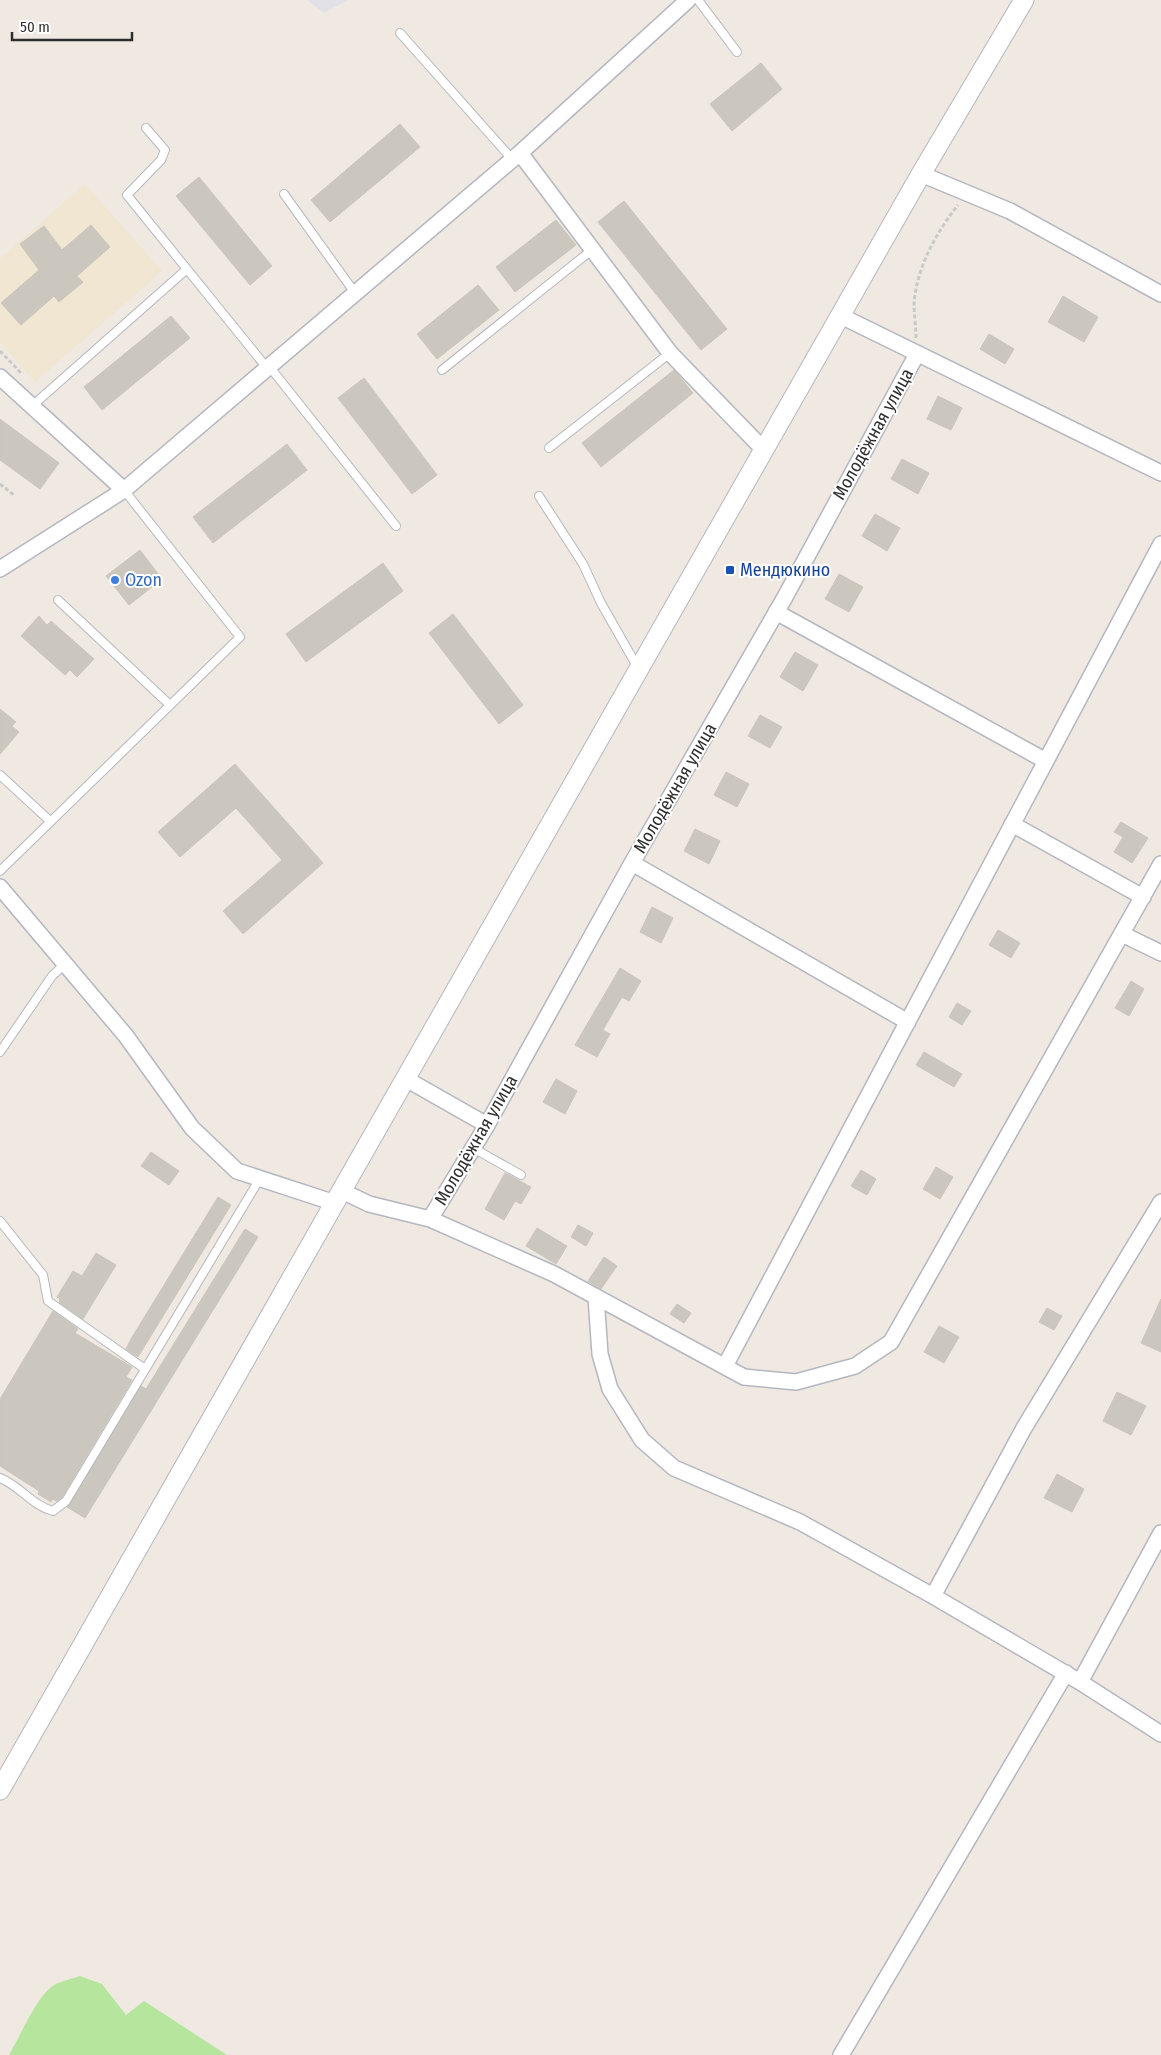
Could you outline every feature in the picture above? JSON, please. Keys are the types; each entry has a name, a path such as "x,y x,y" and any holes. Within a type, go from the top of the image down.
{"street":[{"path":"0,569 124,490 516,156 688,0"},
{"path":"0,1790 921,174 1024,0"},
{"path":"516,156 593,249 670,353 764,450"},
{"path":"921,174 1010,211 1161,294"},
{"path":"840,316 1161,473"},
{"name":"Молодёжная улица","path":"430,1219 487,1125 632,863 776,612 917,354"},
{"path":"0,377 124,490"},
{"path":"725,1366 1161,544"},
{"path":"776,612 1046,762"},
{"path":"1012,824 1143,897"},
{"path":"632,863 908,1022"},
{"path":"0,887 126,1036 192,1128 237,1171 259,1180 430,1219 554,1274 744,1377 796,1382 855,1366 891,1342 1161,864"},
{"path":"1122,934 1161,953"},
{"path":"406,1079 487,1125"},
{"path":"934,1596 1024,1428 1161,1202"},
{"path":"596,1297 600,1354 610,1389 642,1440 674,1468 800,1522 934,1596 1066,1673 1161,1734"},
{"path":"1080,1682 1161,1533"},
{"path":"841,2055 1066,1673"}],"lane":[{"path":"698,0 737,52"},
{"path":"400,33 516,156"},
{"path":"146,128 165,150 160,160 127,195 396,526"},
{"path":"284,194 355,293"},
{"path":"442,370 593,249"},
{"path":"32,406 187,269"},
{"path":"549,448 670,353"},
{"path":"0,871 240,637 124,490"},
{"path":"539,496 583,564 601,603 639,670"},
{"path":"58,600 170,705"},
{"path":"0,775 50,821"},
{"path":"0,1052 52,976 65,964"},
{"path":"473,1148 521,1175"},
{"path":"0,1478 11,1482 42,1508 53,1511 66,1501 259,1180"},
{"path":"0,1221 43,1275 48,1302 145,1369"}],"path":[{"path":"917,354 914,304 919,276 939,230 967,193"},
{"path":"0,484 14,494"}],"shaded area":[{"path":"307,0 348,0 324,13"},
{"path":"85,184 162,271 35,382 0,342 0,259"}],"green space":[{"path":"80,1976 102,1984 126,2015 144,2001 227,2055 9,2055 35,2007 47,1991 54,1985"}],"building":[{"path":"761,63 782,89 732,131 710,104"},
{"path":"400,124 420,147 330,222 311,200"},
{"path":"199,177 272,266 250,285 176,196"},
{"path":"624,201 727,329 701,350 598,222"},
{"path":"556,220 576,245 515,292 496,267"},
{"path":"91,225 110,247 77,276 83,282 59,302 54,296 21,325 1,303 39,270 20,244 44,226 62,250"},
{"path":"478,285 499,310 437,359 417,334"},
{"path":"1063,296 1098,317 1084,342 1048,322"},
{"path":"171,316 190,338 102,410 84,387"},
{"path":"989,334 1014,349 1005,364 980,349"},
{"path":"674,370 693,393 601,467 582,443"},
{"path":"364,378 437,475 412,494 338,398"},
{"path":"938,396 962,408 951,430 927,419"},
{"path":"0,419 59,463 40,489 0,460"},
{"path":"287,444 307,470 213,543 193,517"},
{"path":"902,459 929,473 918,494 891,479"},
{"path":"875,514 900,528 887,551 862,536"},
{"path":"140,550 162,579 129,605 106,576"},
{"path":"383,563 403,591 306,662 286,634"},
{"path":"839,574 863,587 849,612 825,599"},
{"path":"453,614 523,705 499,724 429,633"},
{"path":"39,616 47,625 51,621 94,659 77,677 70,670 65,675 21,636"},
{"path":"795,652 818,665 803,691 780,677"},
{"path":"0,709 16,722 12,726 19,732 0,754"},
{"path":"760,715 782,727 770,748 748,736"},
{"path":"235,764 323,863 243,934 223,911 282,860 236,808 180,857 158,832"},
{"path":"726,772 749,784 737,807 714,795"},
{"path":"1121,822 1148,838 1132,863 1114,852 1123,837 1114,832"},
{"path":"695,829 720,841 709,864 684,851"},
{"path":"652,907 673,918 661,943 640,932"},
{"path":"998,930 1020,943 1011,958 989,945"},
{"path":"620,968 641,981 629,1001 622,997 603,1030 610,1034 597,1057 575,1045"},
{"path":"1131,981 1144,989 1129,1016 1115,1008"},
{"path":"957,1003 971,1011 962,1025 949,1017"},
{"path":"924,1052 962,1074 954,1087 916,1065"},
{"path":"556,1079 577,1091 565,1114 543,1102"},
{"path":"151,1152 179,1171 169,1185 141,1166"},
{"path":"936,1167 953,1177 940,1199 923,1189"},
{"path":"861,1170 876,1179 867,1195 851,1186"},
{"path":"505,1173 531,1187 521,1204 515,1201 504,1220 485,1209"},
{"path":"218,1197 231,1205 138,1357 126,1349 131,1339"},
{"path":"578,1225 593,1233 586,1246 571,1237"},
{"path":"537,1228 567,1246 556,1264 526,1246"},
{"path":"245,1229 258,1237 85,1518 67,1507 141,1386 146,1389"},
{"path":"96,1253 116,1265 83,1319 59,1302 60,1299 57,1297 73,1271 82,1276"},
{"path":"604,1257 617,1266 601,1289 588,1281"},
{"path":"1161,1299 1161,1352 1141,1343"},
{"path":"677,1304 691,1313 684,1323 670,1314"},
{"path":"1047,1308 1062,1316 1054,1330 1039,1322"},
{"path":"53,1311 78,1329 75,1333 132,1367 126,1377 132,1380 62,1497 57,1501 52,1499 51,1502 38,1494 39,1491 0,1466 0,1399"},
{"path":"939,1326 959,1337 944,1363 924,1352"},
{"path":"1117,1392 1146,1406 1131,1435 1103,1421"},
{"path":"1057,1474 1084,1489 1072,1512 1044,1498"}],"place":[{"name":"Мендюкино","path":"730,570"},
{"name":"Ozon","path":"115,580"}]}
